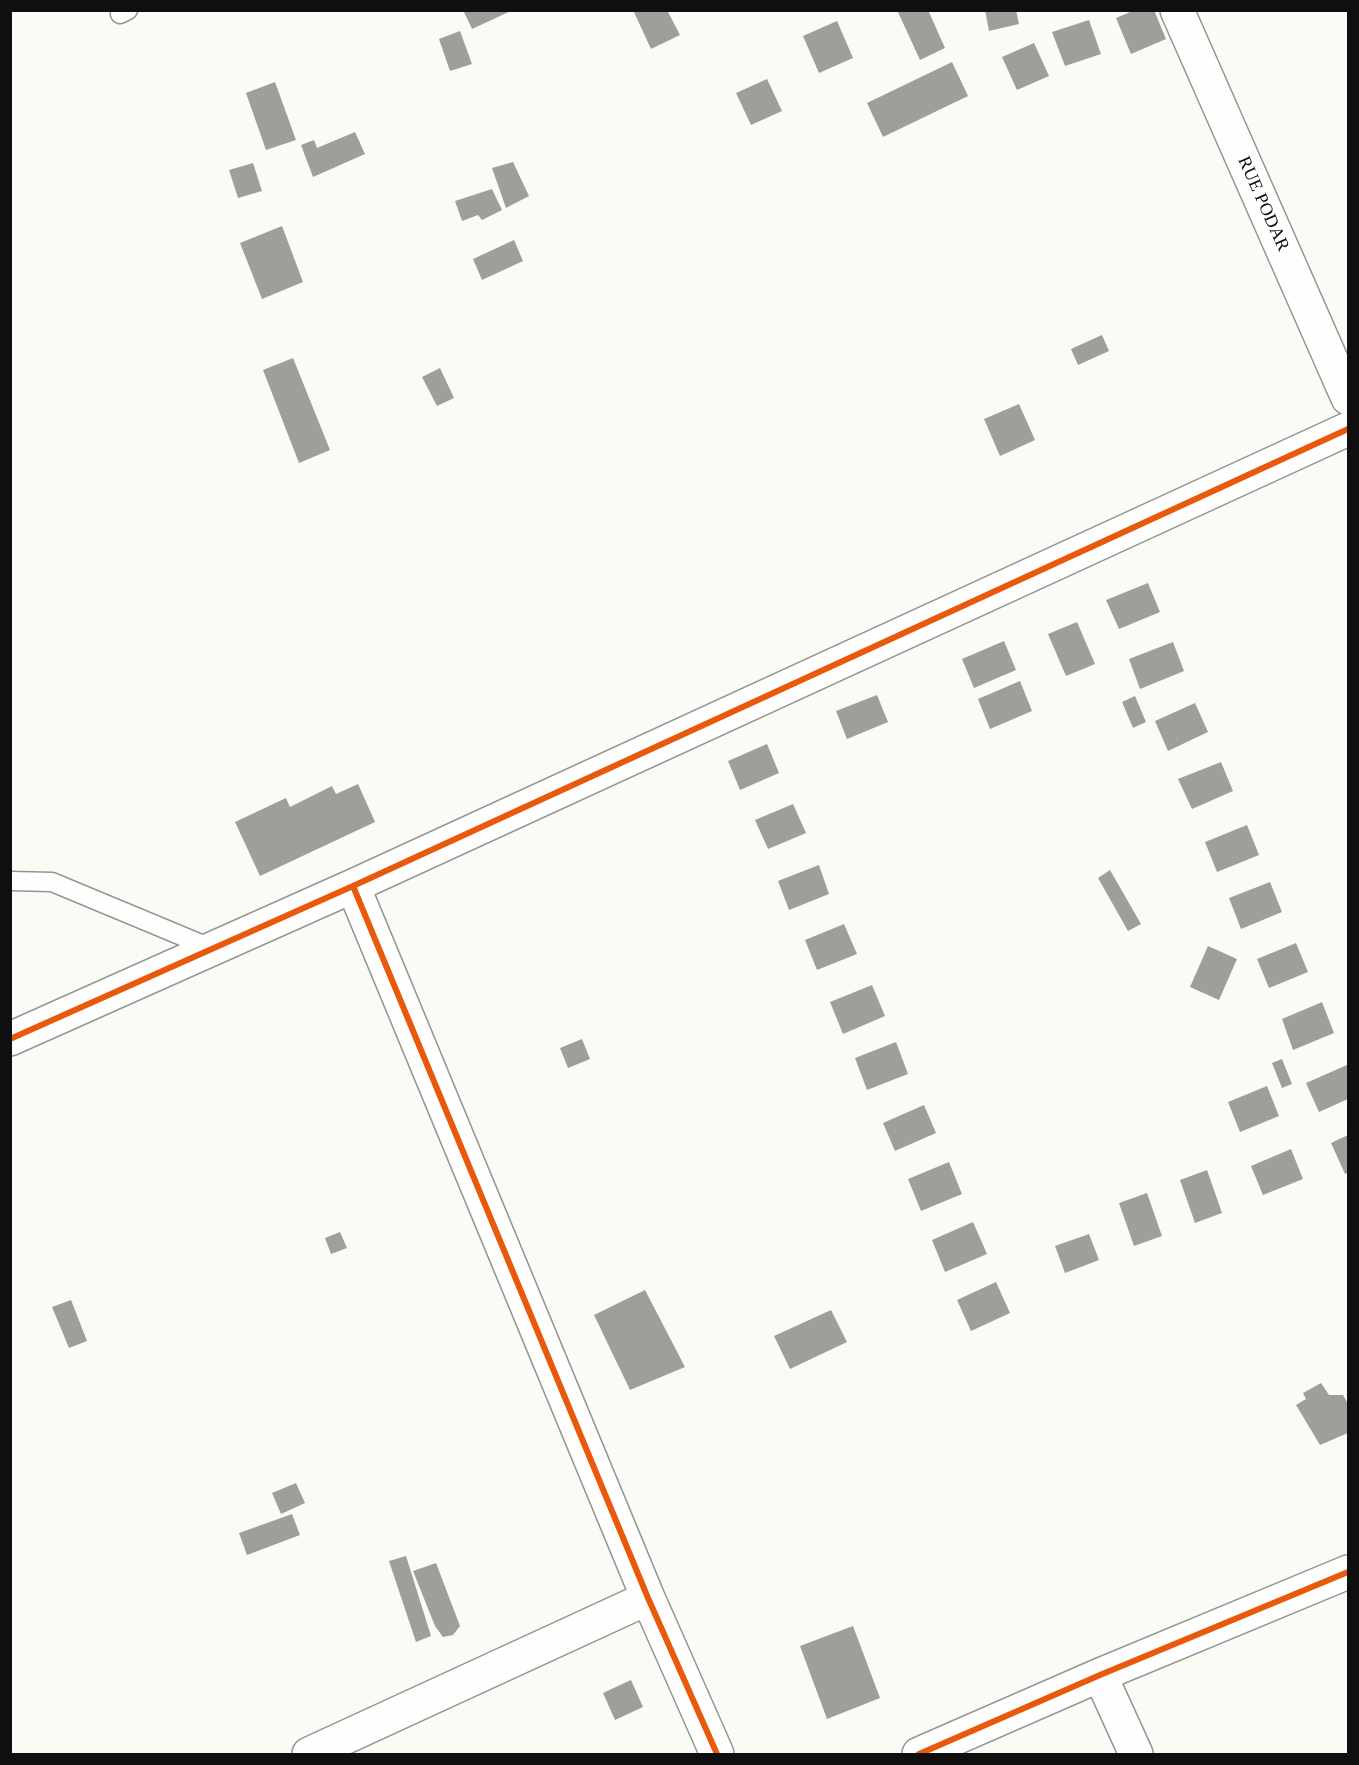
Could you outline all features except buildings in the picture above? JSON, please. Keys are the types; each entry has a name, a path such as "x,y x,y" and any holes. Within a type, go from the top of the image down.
{"street":[{"name":"RUE PODAR","path":"1177,10 1348,398"},
{"path":"10,1039 353,886 1348,429"},
{"path":"353,886 648,1598 717,1755"},
{"path":"919,1755 1100,1675 1348,1572"},
{"path":"309,1755 648,1598"},
{"path":"1100,1675 1136,1755"}],"lane":[{"path":"10,881 52,882 213,949"}],"cycle path":[{"path":"10,1039 353,886 1348,429"},
{"path":"353,886 648,1598 717,1754"},
{"path":"919,1754 1100,1675 1348,1572"}]}
